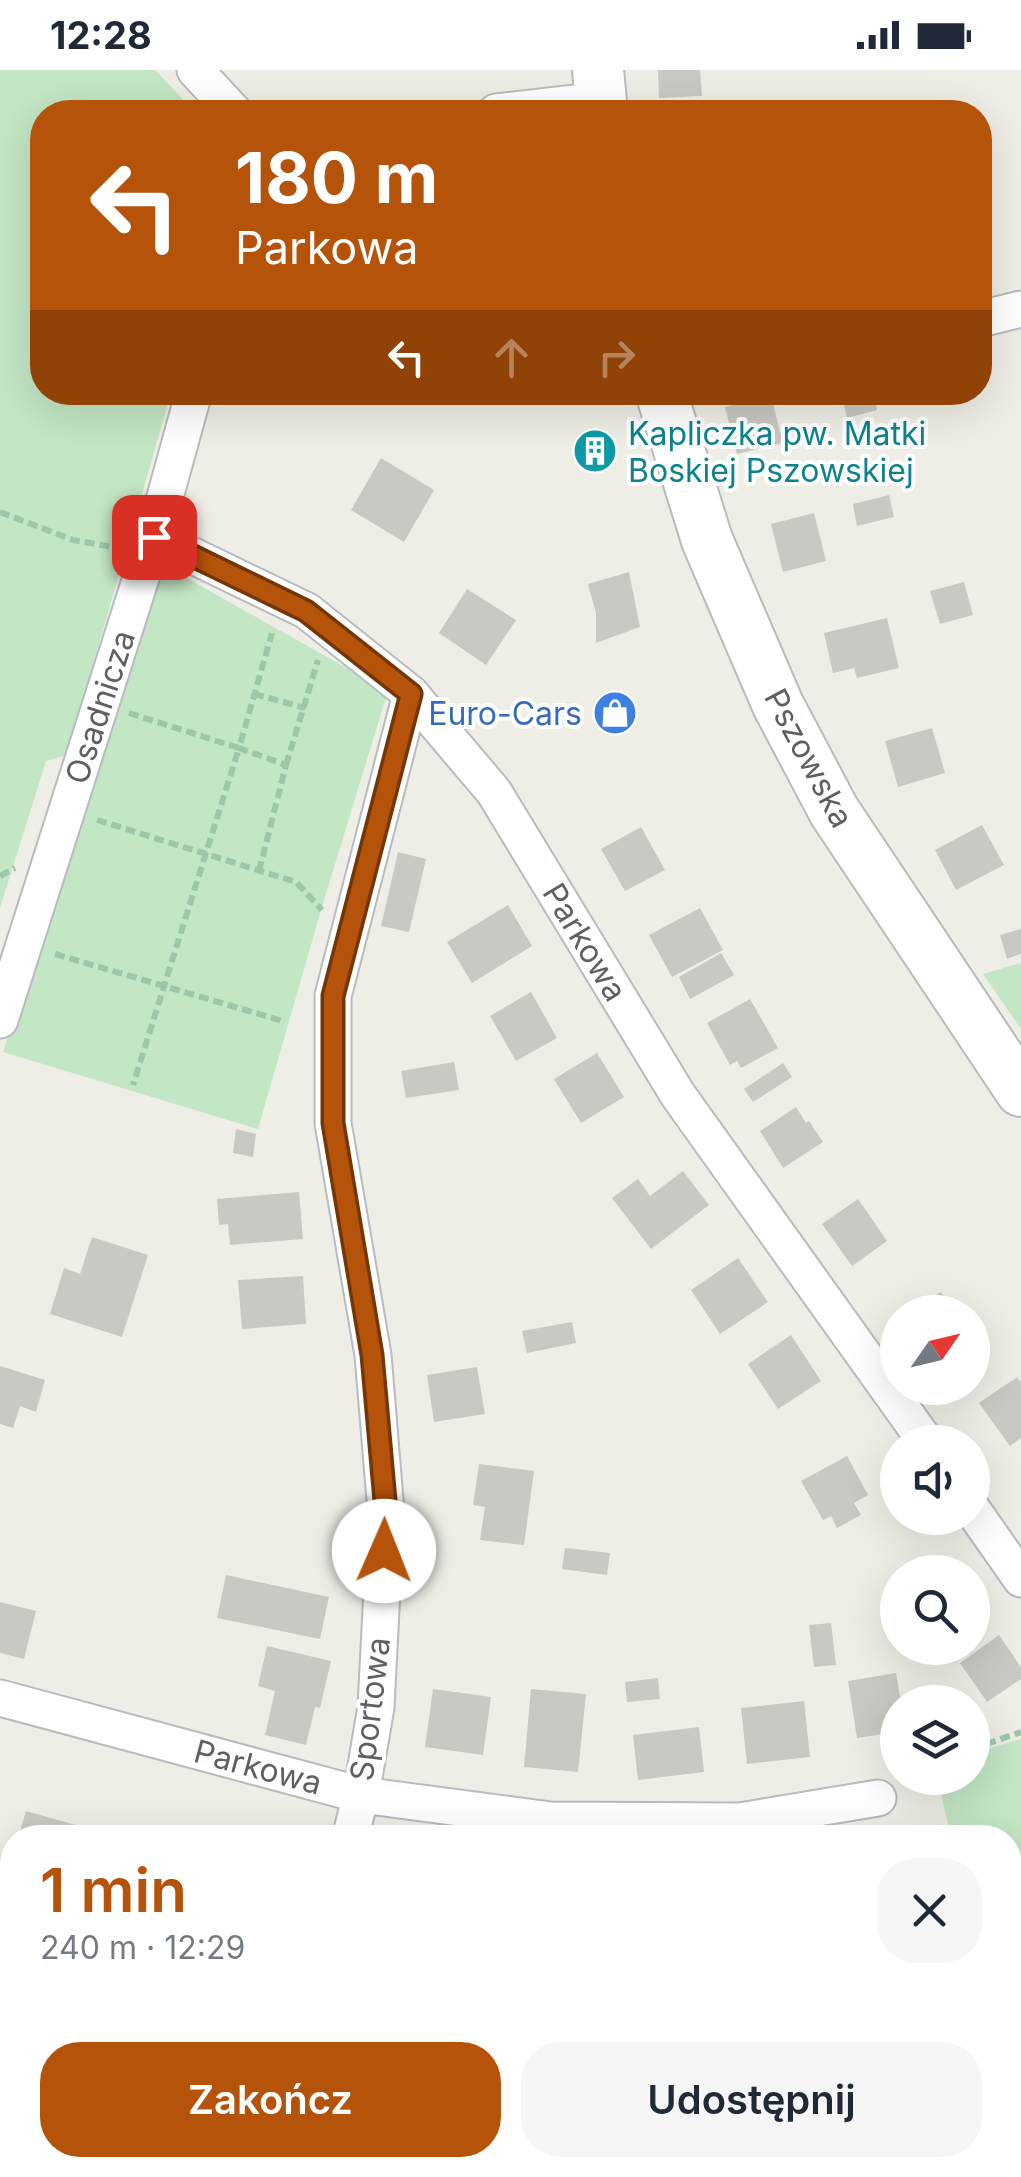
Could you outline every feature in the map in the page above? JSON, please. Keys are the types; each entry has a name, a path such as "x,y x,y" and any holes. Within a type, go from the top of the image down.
{"main road":[{"name":"Pszowska","path":"664,405 706,540 778,705 834,811 1021,1091"}],"street":[{"path":"196,70 223,100"},
{"path":"565,100 600,94"},
{"path":"992,316 1021,310"},
{"name":"Osadnicza","path":"0,1020 152,544 190,405"},
{"name":"Parkowa","path":"152,544 306,611 411,694 494,792 678,1096 914,1425"},
{"name":"Sportowa","path":"353,1825 376,1707 386,1512 372,1355 333,1123 333,996 411,694"},
{"path":"990,1534 1021,1578"},
{"name":"Parkowa","path":"0,1698 361,1795 551,1820 740,1821 878,1798"}],"path":[{"path":"0,512 73,540 107,547 152,544"},
{"path":"133,1085 272,633"},
{"path":"260,871 286,765 320,661"},
{"path":"254,694 304,708"},
{"path":"118,709 286,765"},
{"path":"86,816 296,882 321,910 352,919"},
{"path":"44,950 283,1021"},
{"path":"990,1743 1021,1732"}],"green space":[{"path":"0,70 155,70 184,100 30,100 30,405 168,405 67,755 46,761 0,908"},
{"path":"165,566 388,691 258,1129 3,1052 154,574"},
{"path":"1021,963 1021,1029 983,974"},
{"path":"1021,1739 1021,1825 948,1825 941,1795 990,1795 990,1748"}],"building":[{"path":"658,70 700,70 702,96 659,98"},
{"path":"773,405 783,443 737,454 725,407"},
{"path":"844,405 876,405 877,410 847,418"},
{"name":"Kapliczka pw. Matki Boskiej Pszowskiej","path":"593,439 606,450 596,462 584,451"},
{"path":"381,458 434,490 404,542 351,510"},
{"path":"889,495 894,517 857,526 853,504"},
{"path":"814,513 826,561 783,572 771,524"},
{"path":"629,572 640,627 596,643 596,613 588,584"},
{"path":"964,582 973,615 940,624 930,591"},
{"path":"467,589 516,620 486,665 439,633"},
{"path":"887,618 899,668 857,678 854,668 833,673 824,633"},
{"path":"932,728 945,773 898,787 885,741"},
{"path":"982,825 1004,865 956,890 935,850"},
{"path":"641,827 665,870 625,891 601,849"},
{"path":"398,852 426,859 409,932 381,926"},
{"path":"508,905 532,946 472,983 447,942"},
{"path":"700,908 723,950 672,977 649,935"},
{"path":"1021,929 1021,954 1007,959 1000,935"},
{"path":"721,953 734,975 690,999 679,977"},
{"path":"531,992 557,1038 516,1061 490,1016"},
{"path":"750,999 778,1048 741,1068 737,1061 730,1065 707,1023"},
{"path":"597,1053 624,1097 581,1123 554,1079"},
{"path":"454,1062 459,1090 406,1098 401,1071"},
{"path":"783,1063 792,1077 753,1102 744,1089"},
{"path":"796,1107 823,1142 783,1168 760,1131"},
{"path":"236,1129 256,1134 253,1157 233,1153"},
{"path":"683,1171 709,1205 651,1249 612,1198 638,1179 650,1196"},
{"path":"299,1192 303,1239 230,1245 228,1224 219,1225 217,1199"},
{"path":"858,1199 887,1241 852,1266 822,1224"},
{"path":"92,1237 148,1255 122,1337 50,1314 64,1268 80,1274"},
{"path":"738,1258 768,1302 720,1334 691,1290"},
{"path":"303,1276 306,1324 242,1329 238,1280"},
{"path":"572,1322 576,1343 527,1353 522,1331"},
{"path":"791,1335 821,1381 778,1409 748,1364"},
{"path":"0,1366 45,1380 36,1412 20,1406 13,1428 0,1424"},
{"path":"477,1367 485,1414 434,1422 427,1375"},
{"path":"1017,1377 1021,1383 1021,1438 1010,1446 980,1405 990,1405 990,1395"},
{"path":"847,1456 868,1495 854,1503 861,1515 837,1528 831,1516 823,1520 801,1481"},
{"path":"479,1464 534,1471 524,1545 480,1540 485,1507 473,1505"},
{"path":"565,1548 610,1553 607,1575 562,1569"},
{"path":"226,1575 329,1597 320,1639 217,1618"},
{"path":"0,1602 36,1611 24,1659 0,1653"},
{"path":"831,1623 836,1665 814,1667 809,1625"},
{"path":"999,1635 1021,1667 1021,1679 990,1700 990,1685 975,1685 961,1665 990,1665 990,1641"},
{"path":"267,1646 331,1661 306,1745 265,1735 275,1691 258,1686"},
{"path":"896,1673 898,1685 880,1685 880,1735 857,1738 848,1681"},
{"path":"658,1678 660,1699 627,1702 625,1682"},
{"path":"433,1689 491,1697 483,1755 425,1747"},
{"path":"531,1689 586,1694 578,1772 524,1767"},
{"path":"804,1701 810,1757 747,1764 741,1708"},
{"path":"699,1727 704,1772 638,1780 633,1735"},
{"path":"26,1811 76,1825 22,1825"}],"place":[{"name":"Kapliczka pw. Matki Boskiej Pszowskiej","path":"595,451"},
{"name":"Euro-Cars","path":"615,713"}],"route":[{"path":"154,537 306,611 411,694 333,996 333,1123 372,1355 386,1512 384,1551"}]}
